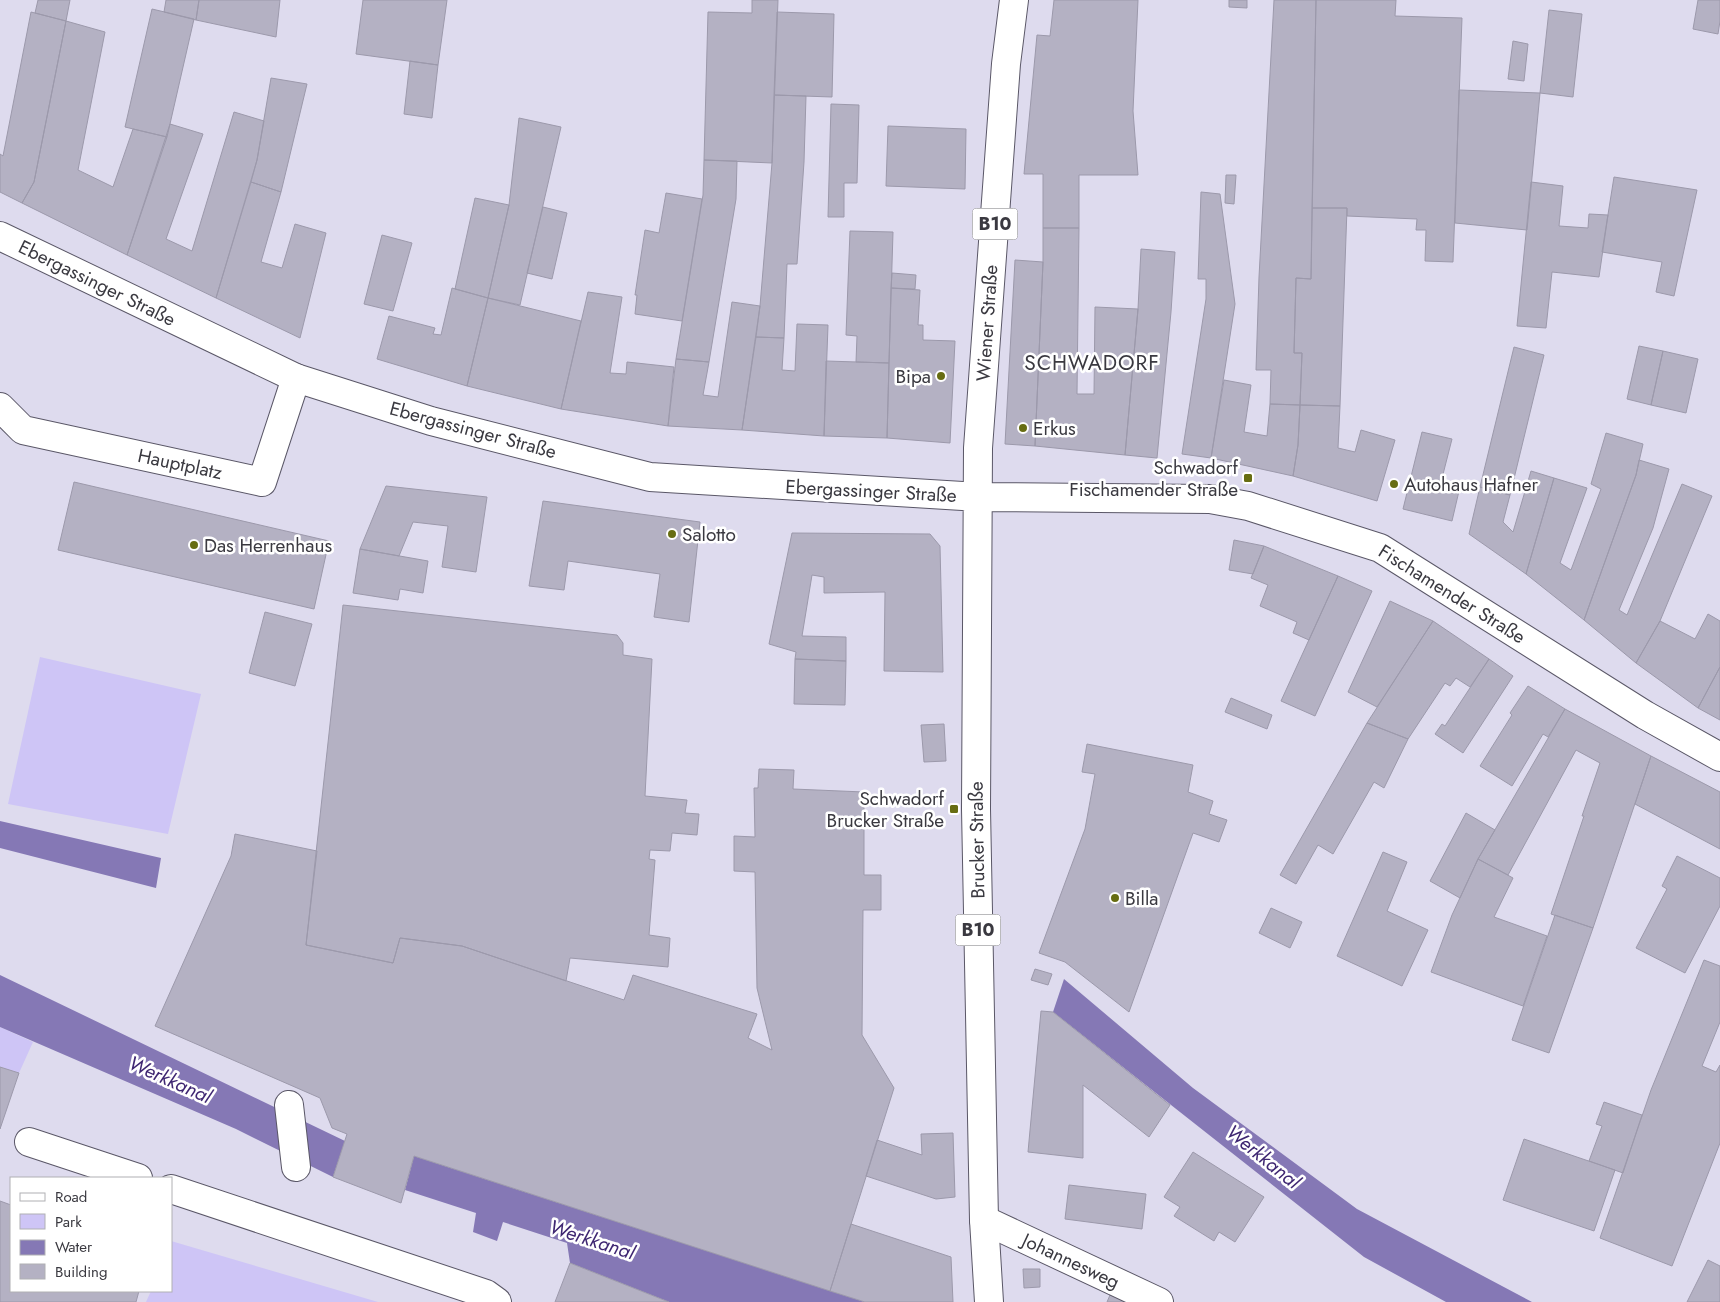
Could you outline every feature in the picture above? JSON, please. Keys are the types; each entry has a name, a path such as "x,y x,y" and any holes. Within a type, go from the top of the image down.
{"main road":[{"name":"Wiener Straße","path":"979,497 979,438 1006,64 1014,0"},
{"name":"Ebergassinger Straße","path":"0,236 296,378 431,422 650,477 979,497"},
{"name":"Hauptplatz","path":"0,407 23,430 262,482 296,378"},
{"name":"Fischamender Straße","path":"979,497 1210,499 1248,506 1380,548 1645,715 1720,757"},
{"name":"Brucker Straße","path":"979,497 976,568 976,808 984,1220 989,1302"},
{"path":"289,1105 296,1167"},
{"path":"29,1142 135,1177"},
{"path":"172,1189 486,1294 496,1302"},
{"name":"Johannesweg","path":"984,1220 1159,1302"}],"green space":[{"path":"40,657 201,694 168,834 8,804"},
{"path":"0,1027 33,1042 19,1073 0,1067"},
{"path":"172,1241 378,1302 146,1302 151,1292 172,1292"}],"water":[{"path":"0,821 161,858 156,888 0,848"},
{"name":"Werkkanal","path":"0,975 345,1141 333,1177 236,1129 0,1027"},
{"name":"Werkkanal","path":"1064,979 1193,1088 1357,1209 1532,1302 1446,1302 1364,1257 1053,1012"},
{"name":"Werkkanal","path":"414,1156 865,1302 669,1302 570,1263 567,1243 503,1222 497,1241 473,1232 476,1213 405,1190"}],"building":[{"path":"38,0 70,0 66,21 35,13"},
{"path":"166,0 199,0 196,20 164,12"},
{"path":"199,0 280,0 276,37 196,20"},
{"path":"363,0 447,0 438,65 356,54"},
{"path":"752,0 778,0 772,163 704,160 708,12 752,13"},
{"path":"1054,0 1138,0 1133,111 1138,175 1079,175 1079,228 1043,228 1043,174 1024,174 1037,35 1050,36"},
{"path":"1229,0 1247,0 1247,8 1229,7"},
{"path":"1274,0 1316,0 1311,279 1296,278 1294,353 1302,353 1300,405 1270,404 1271,370 1256,370 1259,277"},
{"path":"1316,0 1396,0 1395,16 1462,18 1453,262 1425,261 1426,230 1416,230 1417,219 1347,216 1347,208 1312,208"},
{"path":"1698,0 1720,0 1718,34 1693,29"},
{"path":"152,9 194,19 167,137 125,127"},
{"path":"1549,10 1582,14 1573,97 1540,93"},
{"path":"31,12 66,21 34,182 22,203 0,192 0,154 3,156"},
{"path":"777,12 834,14 832,97 774,95"},
{"path":"66,21 105,32 78,170 113,187 133,129 167,137 127,255 22,203 34,182"},
{"path":"1513,41 1528,44 1524,81 1508,79"},
{"path":"410,61 438,65 432,118 404,114"},
{"path":"271,78 307,84 281,192 251,182 257,160"},
{"path":"1459,90 1540,93 1527,230 1455,223"},
{"path":"774,95 806,96 804,162 797,264 787,264 784,338 756,337 772,163"},
{"path":"831,104 859,105 857,183 844,183 844,217 828,217"},
{"path":"234,112 264,121 257,160 216,298 127,255 170,124 203,134 166,239 192,251"},
{"path":"519,118 561,127 520,305 488,298 509,205"},
{"path":"888,126 966,129 965,189 886,186"},
{"path":"704,160 737,161 736,199 709,362 676,359 703,195"},
{"path":"1226,175 1236,175 1234,204 1225,203"},
{"path":"1614,177 1697,190 1674,296 1656,292 1662,262 1602,252"},
{"path":"251,182 281,192 261,262 282,268 295,224 326,233 300,338 216,298"},
{"path":"1531,182 1563,186 1559,226 1588,228 1589,214 1608,215 1599,277 1552,272 1546,328 1517,326"},
{"path":"1201,192 1220,194 1235,304 1211,458 1182,454 1206,299 1206,279 1198,279"},
{"path":"666,193 702,199 682,321 635,314 637,295 635,295 645,230 659,233"},
{"path":"475,198 509,205 488,298 455,289"},
{"path":"543,207 567,213 552,279 527,273"},
{"path":"1312,208 1347,208 1340,406 1300,405 1302,353 1294,353 1296,278 1311,279"},
{"path":"1043,228 1079,228 1077,394 1094,394 1095,307 1138,309 1125,455 1035,446"},
{"path":"850,231 893,232 889,363 856,362 857,336 846,335"},
{"path":"382,235 412,243 393,311 364,304"},
{"path":"1141,249 1175,252 1157,458 1125,455 1138,309"},
{"path":"1015,260 1043,262 1035,446 1005,444"},
{"path":"892,273 916,275 915,289 891,288"},
{"path":"452,288 488,298 467,386 377,359 389,316 435,328 433,334 441,335"},
{"path":"891,288 920,290 918,325 923,325 923,340 955,341 950,443 887,438"},
{"path":"588,292 622,297 610,373 626,374 627,362 674,367 668,426 561,409"},
{"path":"488,298 581,321 561,409 467,386"},
{"path":"732,302 760,306 742,430 668,426 676,359 709,362 703,395 718,397"},
{"path":"797,324 828,325 824,436 742,430 756,337 784,338 782,370 795,371"},
{"path":"1639,346 1663,351 1651,405 1627,399"},
{"path":"1514,347 1544,355 1510,495 1480,487"},
{"path":"1663,351 1698,359 1686,413 1651,405"},
{"path":"826,361 889,363 887,438 824,436"},
{"path":"1224,380 1251,385 1244,432 1267,436 1270,404 1300,405 1298,445 1293,476 1211,458"},
{"path":"1300,405 1340,406 1338,448 1355,452 1361,430 1395,440 1377,501 1293,476 1298,445"},
{"path":"1422,432 1452,439 1440,486 1459,491 1452,521 1403,509"},
{"path":"1606,433 1643,444 1636,475 1584,620 1526,574 1554,478 1587,488 1560,563 1571,570 1601,489 1591,484"},
{"path":"1639,460 1669,469 1653,528 1619,610 1627,615 1682,484 1712,496 1660,621 1636,663 1584,620 1636,475"},
{"path":"1531,471 1554,478 1526,574 1469,534 1480,487 1510,495 1503,522 1513,532"},
{"name":"Das Herrenhaus","path":"74,482 329,541 314,609 58,550"},
{"path":"386,486 487,497 476,572 442,567 448,526 413,522 399,556 360,549"},
{"path":"543,501 700,522 689,622 654,617 660,574 568,561 564,590 529,586"},
{"path":"792,533 930,534 940,546 943,672 884,671 885,592 824,593 824,577 812,575 802,636 846,637 846,661 795,659 796,652 769,644"},
{"path":"1234,540 1264,546 1253,574 1229,570"},
{"path":"1264,546 1338,576 1309,640 1293,633 1297,622 1260,606 1268,585 1251,578"},
{"path":"360,549 428,561 423,593 400,589 398,600 353,593"},
{"path":"1338,576 1372,591 1315,716 1281,701"},
{"path":"1390,601 1433,621 1377,707 1348,692"},
{"path":"343,605 617,635 623,643 623,655 652,659 645,796 687,800 685,813 699,814 697,835 672,833 670,851 650,850 649,859 655,860 649,935 670,938 668,967 570,958 566,981 462,946 400,938 393,963 306,945"},
{"path":"265,612 312,624 295,686 249,673"},
{"path":"1708,614 1720,621 1720,667 1698,708 1636,663 1660,621 1695,639"},
{"path":"1433,621 1489,659 1470,687 1456,678 1450,686 1445,683 1408,739 1367,723"},
{"path":"795,659 846,661 845,705 794,704"},
{"path":"1489,659 1513,676 1463,753 1435,734 1442,724 1445,726"},
{"path":"1720,667 1720,720 1698,708"},
{"path":"1528,686 1565,709 1548,737 1543,734 1512,786 1480,766 1512,715 1510,713"},
{"path":"1231,698 1272,715 1267,729 1225,712"},
{"path":"1565,709 1651,756 1593,928 1551,914 1600,763 1576,750 1508,875 1478,859"},
{"path":"1367,723 1408,739 1384,788 1374,782 1333,854 1318,845 1296,884 1280,875"},
{"path":"944,724 946,761 924,762 921,725"},
{"name":"Billa","path":"1087,744 1193,765 1188,792 1213,801 1209,814 1227,820 1219,842 1193,833 1129,1012 1065,962 1039,953 1085,829 1095,774 1082,772"},
{"path":"1651,756 1720,792 1720,849 1635,804"},
{"path":"759,769 794,770 793,789 864,792 864,875 881,875 881,910 863,910 862,1035 894,1088 830,1291 414,1156 401,1203 333,1177 347,1134 332,1128 320,1098 155,1026 231,856 235,834 317,851 306,945 393,963 400,938 462,946 624,1000 633,975 757,1014 748,1038 772,1050 757,988 755,872 734,871 734,836 755,837 754,788 758,788"},
{"path":"1466,813 1495,830 1478,859 1460,898 1430,881"},
{"path":"1383,852 1407,862 1387,911 1428,930 1402,986 1337,956"},
{"path":"1677,856 1720,878 1720,906 1685,973 1636,948 1667,889 1662,886"},
{"path":"1478,859 1513,878 1494,917 1547,936 1523,1006 1431,972 1452,915"},
{"path":"1271,908 1302,922 1290,948 1259,933"},
{"path":"1555,915 1593,928 1549,1053 1512,1040"},
{"path":"1704,960 1720,966 1720,1022 1702,1066 1716,1072 1720,1065 1720,1143 1672,1266 1600,1238 1651,1090"},
{"path":"1035,969 1052,974 1048,985 1031,980"},
{"path":"1041,1011 1053,1012 1170,1105 1149,1137 1083,1085 1083,1158 1028,1152"},
{"path":"0,1067 19,1073 0,1129"},
{"path":"1604,1102 1642,1115 1623,1173 1589,1161 1602,1126 1596,1124"},
{"path":"953,1133 955,1197 936,1199 866,1176 877,1140 922,1155 921,1134"},
{"path":"1524,1139 1615,1170 1594,1231 1503,1200"},
{"path":"1193,1152 1264,1197 1235,1242 1219,1232 1214,1241 1174,1216 1180,1207 1164,1197"},
{"path":"1069,1185 1146,1194 1142,1229 1065,1219"},
{"path":"0,1201 10,1205 10,1292 139,1292 136,1302 0,1302"},
{"path":"851,1224 951,1257 953,1302 865,1302 830,1291"},
{"path":"1708,1260 1720,1266 1720,1302 1687,1302"},
{"path":"570,1263 669,1302 555,1302"},
{"path":"1023,1269 1040,1269 1040,1287 1024,1288"},
{"path":"1113,1288 1142,1302 1107,1302"}],"place":[{"name":"Bipa","path":"941,376"},
{"name":"Erkus","path":"1023,428"},
{"name":"Schwadorf Fischamender Straße","path":"1248,478"},
{"name":"Autohaus Hafner","path":"1394,484"},
{"name":"Salotto","path":"672,534"},
{"name":"Das Herrenhaus","path":"194,545"},
{"name":"Schwadorf Brucker Straße","path":"954,809"},
{"name":"Billa","path":"1115,898"}],"district":[{"name":"SCHWADORF","path":"1092,363"}]}
